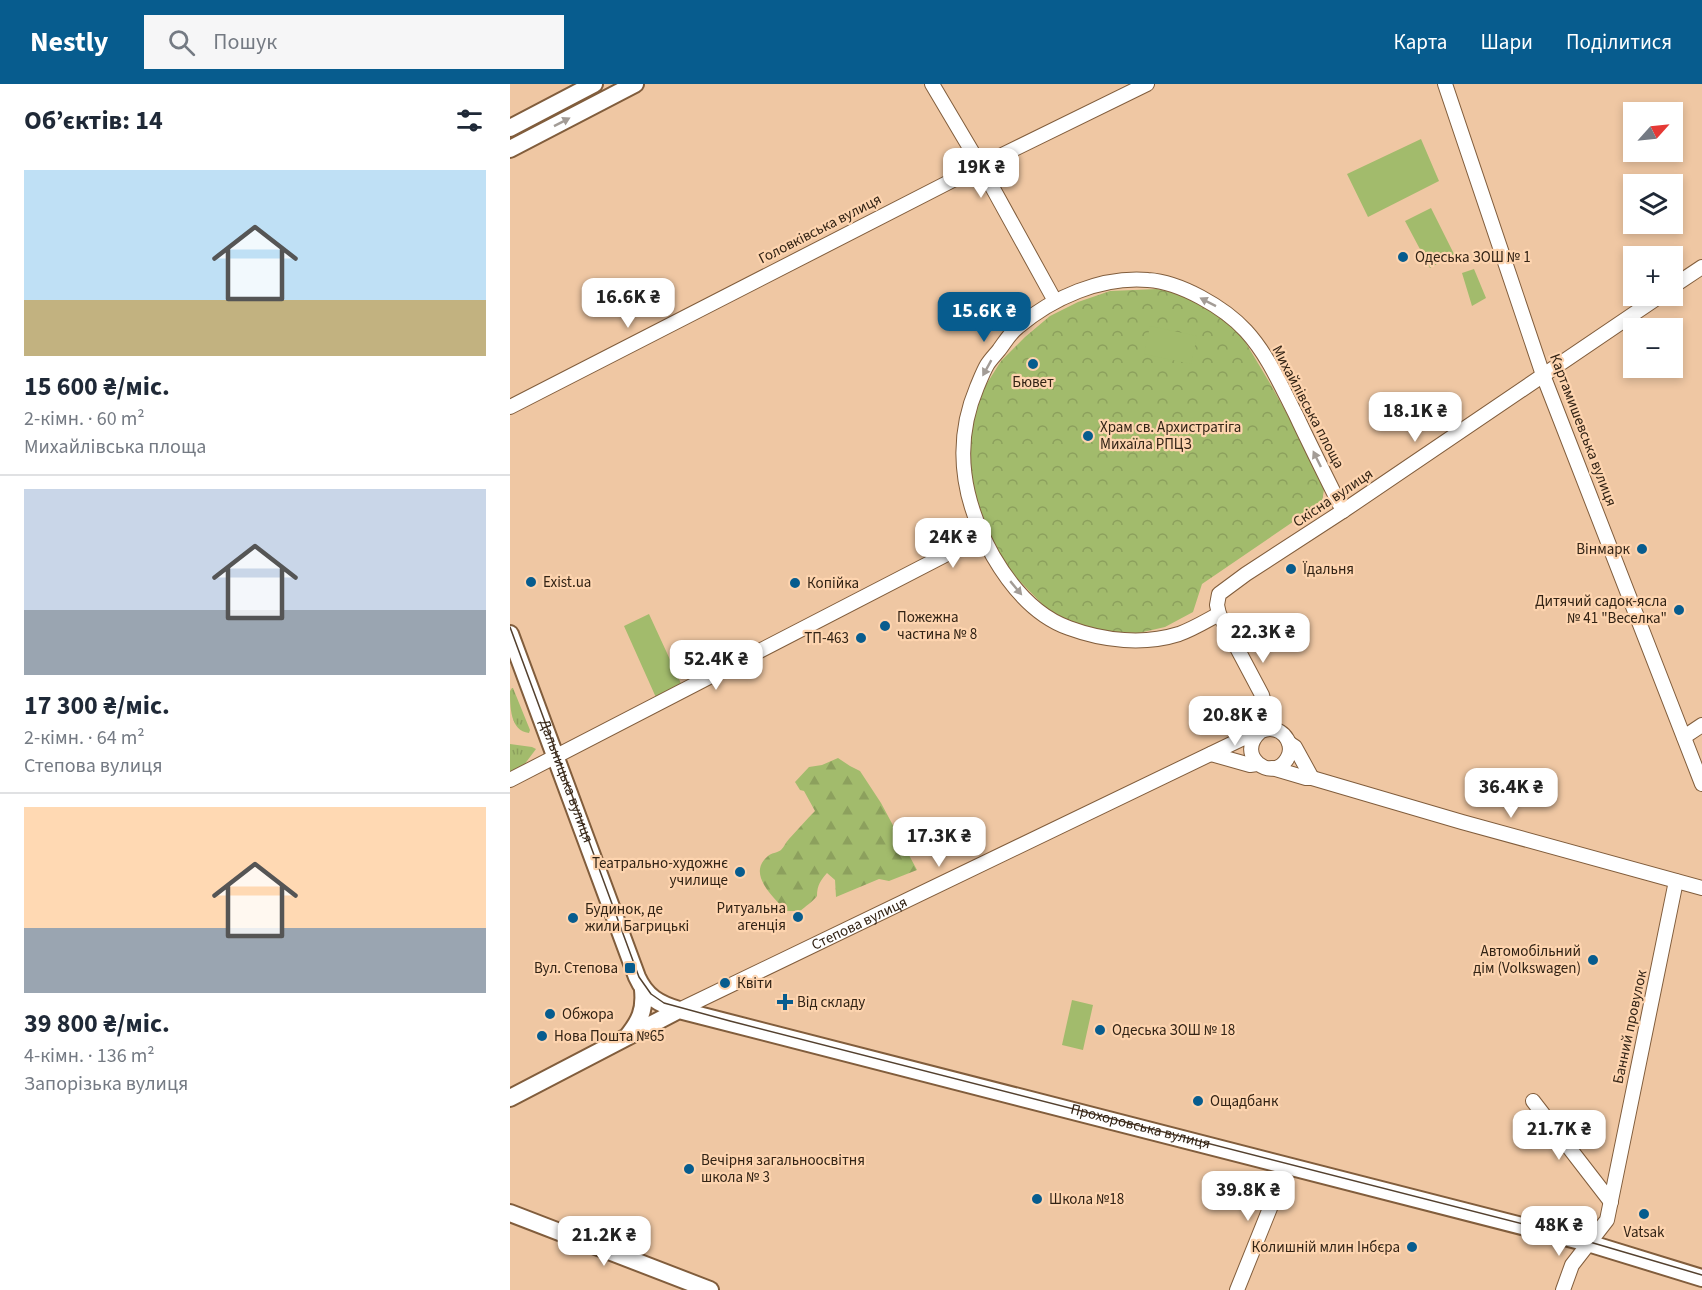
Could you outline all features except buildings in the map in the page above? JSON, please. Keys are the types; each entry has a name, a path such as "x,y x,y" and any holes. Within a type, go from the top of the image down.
{"main road":[{"path":"510,128 594,84"},
{"path":"510,149 635,84"},
{"name":"Дальницька вулиця","path":"510,634 643,990"},
{"path":"643,990 656,1001 679,1010"},
{"path":"627,1037 642,1014 645,1004 643,990"},
{"name":"Степова вулиця","path":"510,1098 679,1010"},
{"name":"Прохоровська вулиця","path":"679,1010 1588,1243 1702,1278"},
{"path":"510,1213 710,1290"}],"street":[{"path":"932,84 980,165 1055,301"},
{"name":"Головківська вулиця","path":"510,407 980,165 1147,84"},
{"name":"Картамишевська вулиця","path":"1446,84 1543,375 1702,784"},
{"path":"1683,280 1702,267"},
{"name":"Михайлівська площа","path":"1219,614 1180,634 1157,638 1114,639 1089,635 1062,626 1038,612 1003,573 975,520 966,489 963,459 966,422 973,396 987,365 1016,328 1055,301 1084,289 1116,281 1149,280 1182,288 1217,306 1246,330 1270,364 1343,511"},
{"name":"Cкісна вулиця","path":"1219,614 1217,605 1219,594 1246,574 1645,306"},
{"path":"510,780 982,536"},
{"path":"1219,614 1262,696 1265,731"},
{"path":"1684,737 1702,725"},
{"path":"1289,742 1290,752 1281,766 1265,768 1257,764 1252,757 1251,746 1256,736 1265,731 1281,733 1295,747 1312,778"},
{"name":"Степова вулиця","path":"679,1010 1252,734 1265,731"},
{"path":"1211,754 1250,765 1257,764"},
{"path":"1272,768 1702,888"},
{"name":"Банний провулок","path":"1563,1290 1572,1265 1607,1220 1676,881"},
{"path":"1533,1101 1611,1202"},
{"path":"1237,1290 1287,1166"}],"green space":[{"path":"1421,139 1439,181 1368,217 1347,174"},
{"path":"1431,208 1454,254 1430,268 1405,221"},
{"path":"1474,269 1486,298 1472,306 1462,273"},
{"path":"1157,289 1194,297 1234,323 1325,483 1322,502 1202,584 1193,612 1165,627 1139,633 1107,632 1075,625 1048,610 1001,562 974,500 970,473 970,445 974,416 984,388 1001,361 1050,316 1078,302 1110,291"},
{"path":"1150,326 1197,336 1191,364 1144,354"},
{"path":"649,614 684,690 658,702 624,626"},
{"path":"512,688 530,730 529,733 518,728 512,717 510,691"},
{"path":"510,744 536,749 524,765 510,773"},
{"path":"838,758 860,771 881,803 917,870 889,881 879,879 836,897 835,880 827,873 813,900 800,911 786,911 764,885 760,870 762,863 769,855 781,850 815,811 804,791 800,790 795,782 809,767 822,765"},
{"path":"1072,1000 1093,1005 1083,1050 1062,1045"}],"tram line":[{"path":"510,627 639,977 651,994 664,1003 1566,1235 1702,1275"}],"place":[{"name":"Одеська ЗОШ № 1","path":"1403,257"},
{"name":"Бювет","path":"1033,364"},
{"name":"Храм св. Архистратіга Михаїла РПЦЗ","path":"1088,436"},
{"name":"Вінмарк","path":"1642,549"},
{"name":"Їдальня","path":"1291,569"},
{"name":"Exist.ua","path":"531,582"},
{"name":"Копійка","path":"795,583"},
{"name":"Дитячий садок-ясла № 41 \"Веселка\"","path":"1679,610"},
{"name":"Пожежна частина № 8","path":"885,626"},
{"name":"ТП-463","path":"861,638"},
{"name":"Театрально-художнє училище","path":"740,872"},
{"name":"Ритуальна агенція","path":"798,917"},
{"name":"Будинок, де жили Багрицькі","path":"573,918"},
{"name":"Автомобільний дім (Volkswagen)","path":"1593,960"},
{"name":"Вул. Степова","path":"630,968"},
{"name":"Квіти","path":"725,983"},
{"name":"Від складу","path":"785,1002"},
{"name":"Обжора","path":"550,1014"},
{"name":"Одеська ЗОШ № 18","path":"1100,1030"},
{"name":"Нова Пошта №65","path":"542,1036"},
{"name":"Ощадбанк","path":"1198,1101"},
{"name":"Вечірня загальноосвітня школа № 3","path":"689,1169"},
{"name":"Школа №18","path":"1037,1199"},
{"name":"Vatsak","path":"1644,1214"},
{"name":"Колишній млин Інбєра","path":"1412,1247"}]}
